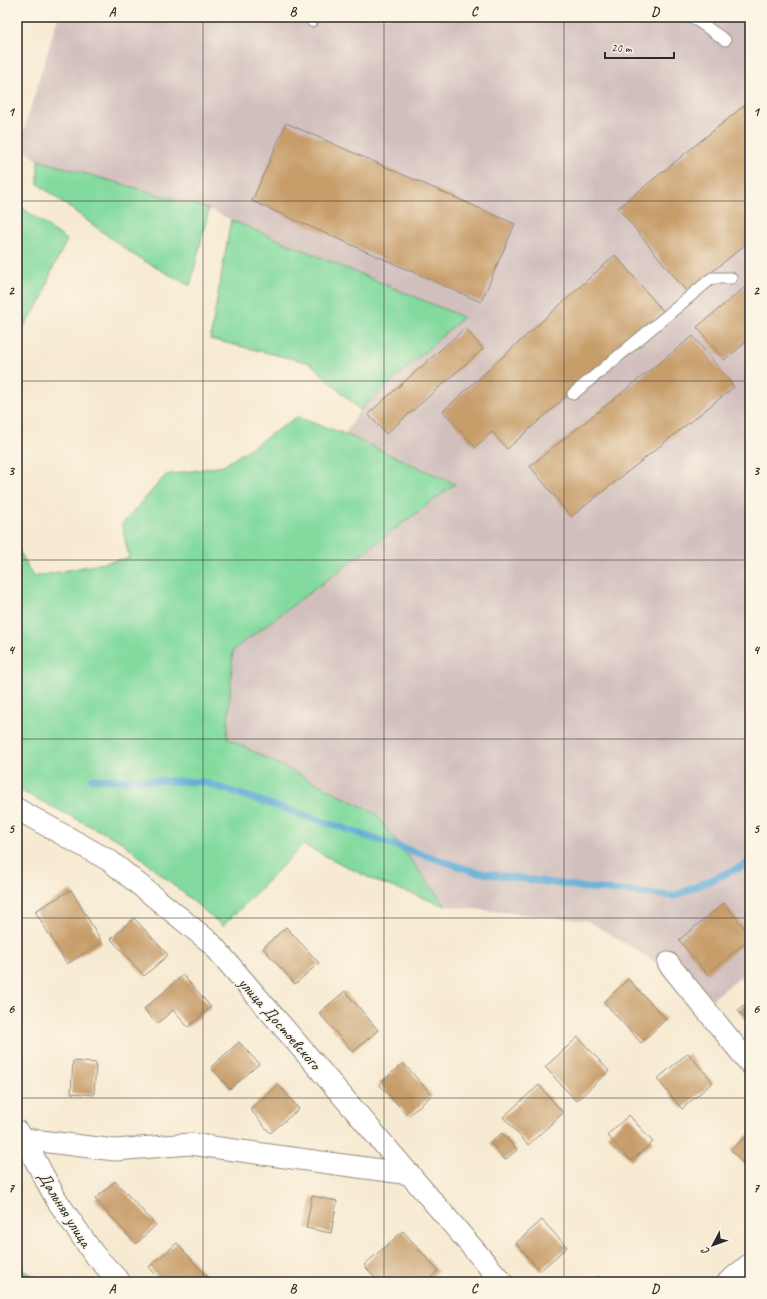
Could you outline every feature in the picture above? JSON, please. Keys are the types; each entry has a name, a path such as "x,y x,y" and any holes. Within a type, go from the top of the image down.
{"street":[{"name":"улица Достоевского","path":"17,809 110,861 211,943 502,1282"},
{"path":"668,963 750,1064"},
{"path":"21,1135 115,1150 190,1144 410,1174"},
{"name":"Дальняя улица","path":"21,1135 56,1199 94,1253 120,1282"},
{"path":"728,1282 750,1264"}],"lane":[{"path":"692,17 725,40"},
{"path":"573,394 712,278 731,278"}],"shaded area":[{"path":"58,17 750,17 750,969 709,1002 659,964 588,921 446,906 375,813 227,738 233,650 455,484 345,434 360,410 463,317 231,220 209,209 38,160 19,147"}],"green space":[{"path":"38,160 209,209 190,286 132,254 38,184"},
{"path":"17,204 67,240 51,272 42,300 23,327 17,328"},
{"path":"231,220 463,317 360,410 310,363 210,339"},
{"path":"297,417 345,434 455,484 233,650 227,738 375,813 446,906 378,882 303,845 223,926 122,842 17,789 17,546 33,577 129,558 122,524 166,475 223,466"},
{"path":"17,1267 46,1282 17,1282"}],"building":[{"path":"750,101 750,241 687,292 618,208"},
{"path":"286,123 515,224 481,302 252,201"},
{"path":"615,255 663,311 507,449 492,432 475,447 443,411"},
{"path":"750,283 750,339 724,360 697,327"},
{"path":"465,328 483,349 386,434 368,414"},
{"path":"693,336 734,387 571,517 530,466"},
{"path":"71,890 102,942 67,964 35,911"},
{"path":"724,903 750,935 750,939 707,974 679,940"},
{"path":"134,918 168,955 144,976 111,939"},
{"path":"286,927 319,963 295,984 263,948"},
{"path":"183,975 211,1007 188,1027 173,1010 157,1024 144,1009"},
{"path":"628,979 666,1019 641,1043 604,1002"},
{"path":"345,991 378,1030 353,1052 319,1013"},
{"path":"750,1000 750,1025 738,1010"},
{"path":"578,1037 609,1071 576,1101 545,1067"},
{"path":"239,1042 259,1064 230,1089 211,1067"},
{"path":"688,1053 713,1082 682,1109 657,1079"},
{"path":"73,1061 96,1063 94,1095 71,1093"},
{"path":"403,1063 432,1095 408,1116 379,1084"},
{"path":"278,1084 299,1109 270,1133 250,1109"},
{"path":"539,1085 563,1113 528,1145 503,1117"},
{"path":"629,1115 653,1142 631,1161 607,1135"},
{"path":"502,1133 517,1150 505,1160 490,1143"},
{"path":"750,1133 750,1171 731,1150"},
{"path":"115,1181 156,1225 136,1244 95,1199"},
{"path":"312,1196 337,1201 331,1233 306,1228"},
{"path":"542,1220 567,1247 540,1271 516,1243"},
{"path":"403,1231 438,1271 426,1282 378,1282 364,1265"},
{"path":"177,1243 209,1279 205,1282 162,1282 149,1267"},
{"path":"599,1276 605,1282 592,1282"}],"waterway":[{"path":"92,779 203,782 476,872 588,888 674,896 750,863"}]}
